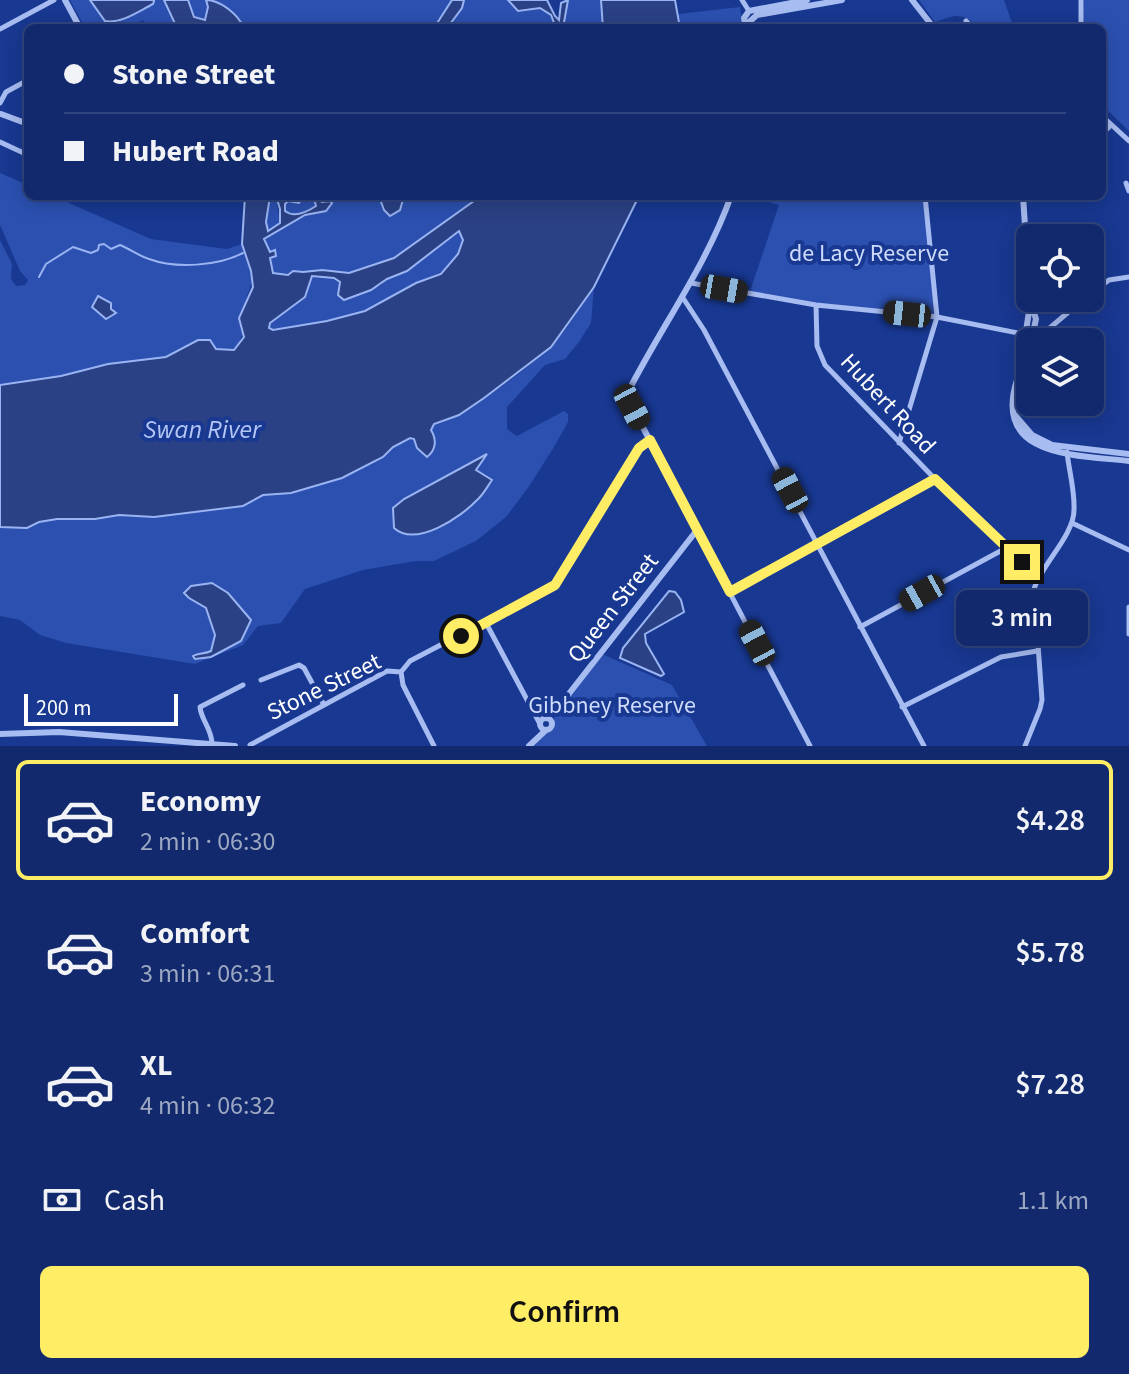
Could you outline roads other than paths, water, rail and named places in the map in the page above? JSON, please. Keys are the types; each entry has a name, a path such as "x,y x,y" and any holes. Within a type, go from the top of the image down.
{"street":[{"path":"0,29 54,0"},
{"path":"65,0 78,24"},
{"path":"742,0 748,24"},
{"path":"748,15 807,0"},
{"path":"779,8 842,0"},
{"path":"912,0 931,24"},
{"path":"1081,0 1081,24"},
{"path":"24,82 6,92 1,108 24,122"},
{"path":"1106,120 1129,141"},
{"path":"1106,130 1111,125"},
{"path":"0,142 24,153"},
{"path":"1126,183 1129,191"},
{"path":"730,200 721,225 691,283 630,386 628,395 810,746"},
{"path":"899,443 937,317 925,200"},
{"path":"1023,200 1030,328"},
{"path":"1104,284 1129,277"},
{"path":"691,283 816,305 937,317 1016,336"},
{"path":"683,298 704,330 924,746"},
{"name":"Hubert Road","path":"816,305 817,346 825,365 935,479 1038,577"},
{"path":"1050,328 1069,312"},
{"path":"1016,386 1012,400 1014,414 1044,445 1129,461"},
{"name":"Stone Street","path":"250,745 387,671 401,672 410,661 555,585 639,448 650,440"},
{"path":"1067,451 1129,454"},
{"path":"1025,746 1040,709 1034,589 1038,577 1072,523 1075,509 1067,451"},
{"path":"730,592 935,479"},
{"path":"1072,523 1129,550"},
{"name":"Queen Street","path":"529,746 697,530"},
{"path":"860,627 1006,548"},
{"path":"1129,607 1129,634"},
{"path":"486,623 534,711 545,723"},
{"path":"902,707 1001,657 1037,651"},
{"path":"261,680 299,665 304,668 324,705"},
{"path":"401,672 403,685 434,746"},
{"path":"212,744 200,707 243,685"},
{"path":"0,734 59,732 235,746"}],"water":[{"path":"90,0 154,1 130,16 105,21"},
{"path":"164,0 188,0 194,17 205,20 206,0 217,2 233,13 242,24 175,24"},
{"path":"452,0 464,0 450,24 437,24"},
{"path":"508,0 547,0 559,20 561,3 568,0 564,24 554,24 551,15 540,8 518,11"},
{"path":"601,0 675,0 679,24 603,24"},
{"name":"Swan River","path":"245,200 269,200 268,231 280,223 277,200 301,200 299,203 288,201 285,204 285,211 292,214 316,206 314,200 332,203 326,211 305,215 264,239 270,252 275,250 276,256 270,258 273,273 288,275 293,271 322,270 349,273 394,258 475,200 637,200 594,287 551,347 459,415 434,424 431,430 435,445 427,457 410,438 393,447 383,457 342,478 291,493 263,495 243,506 154,517 119,515 95,519 57,519 27,528 0,527 0,385 61,376 108,364 166,357 198,340 210,340 216,349 234,350 244,337 239,318 253,287 242,244","holes":["459,231 463,240 458,254 441,274 416,283 365,311 327,321 273,330 269,328 270,323 305,297 312,276 334,278 340,282 338,295 344,300 407,271"]},
{"path":"380,200 403,200 400,210 390,216"},
{"path":"98,296 111,303 111,309 116,313 106,319 92,307"},
{"path":"487,454 476,470 492,480 479,498 450,522 414,534 394,528 393,508 404,499"},
{"path":"212,583 228,593 251,620 241,641 211,657 195,659 193,656 211,651 215,635 206,608 184,593 191,586"},
{"path":"669,591 675,592 681,600 684,612 645,634 646,643 664,674 661,676 620,658 623,648"}],"waterway":[{"path":"39,277 46,264 73,247 91,253 98,250 99,245 104,244 111,249 120,245 149,259 184,265 222,261 243,253"}],"park label":[{"name":"de Lacy Reserve","path":"869,253"},
{"name":"Gibbney Reserve","path":"612,705"}]}
